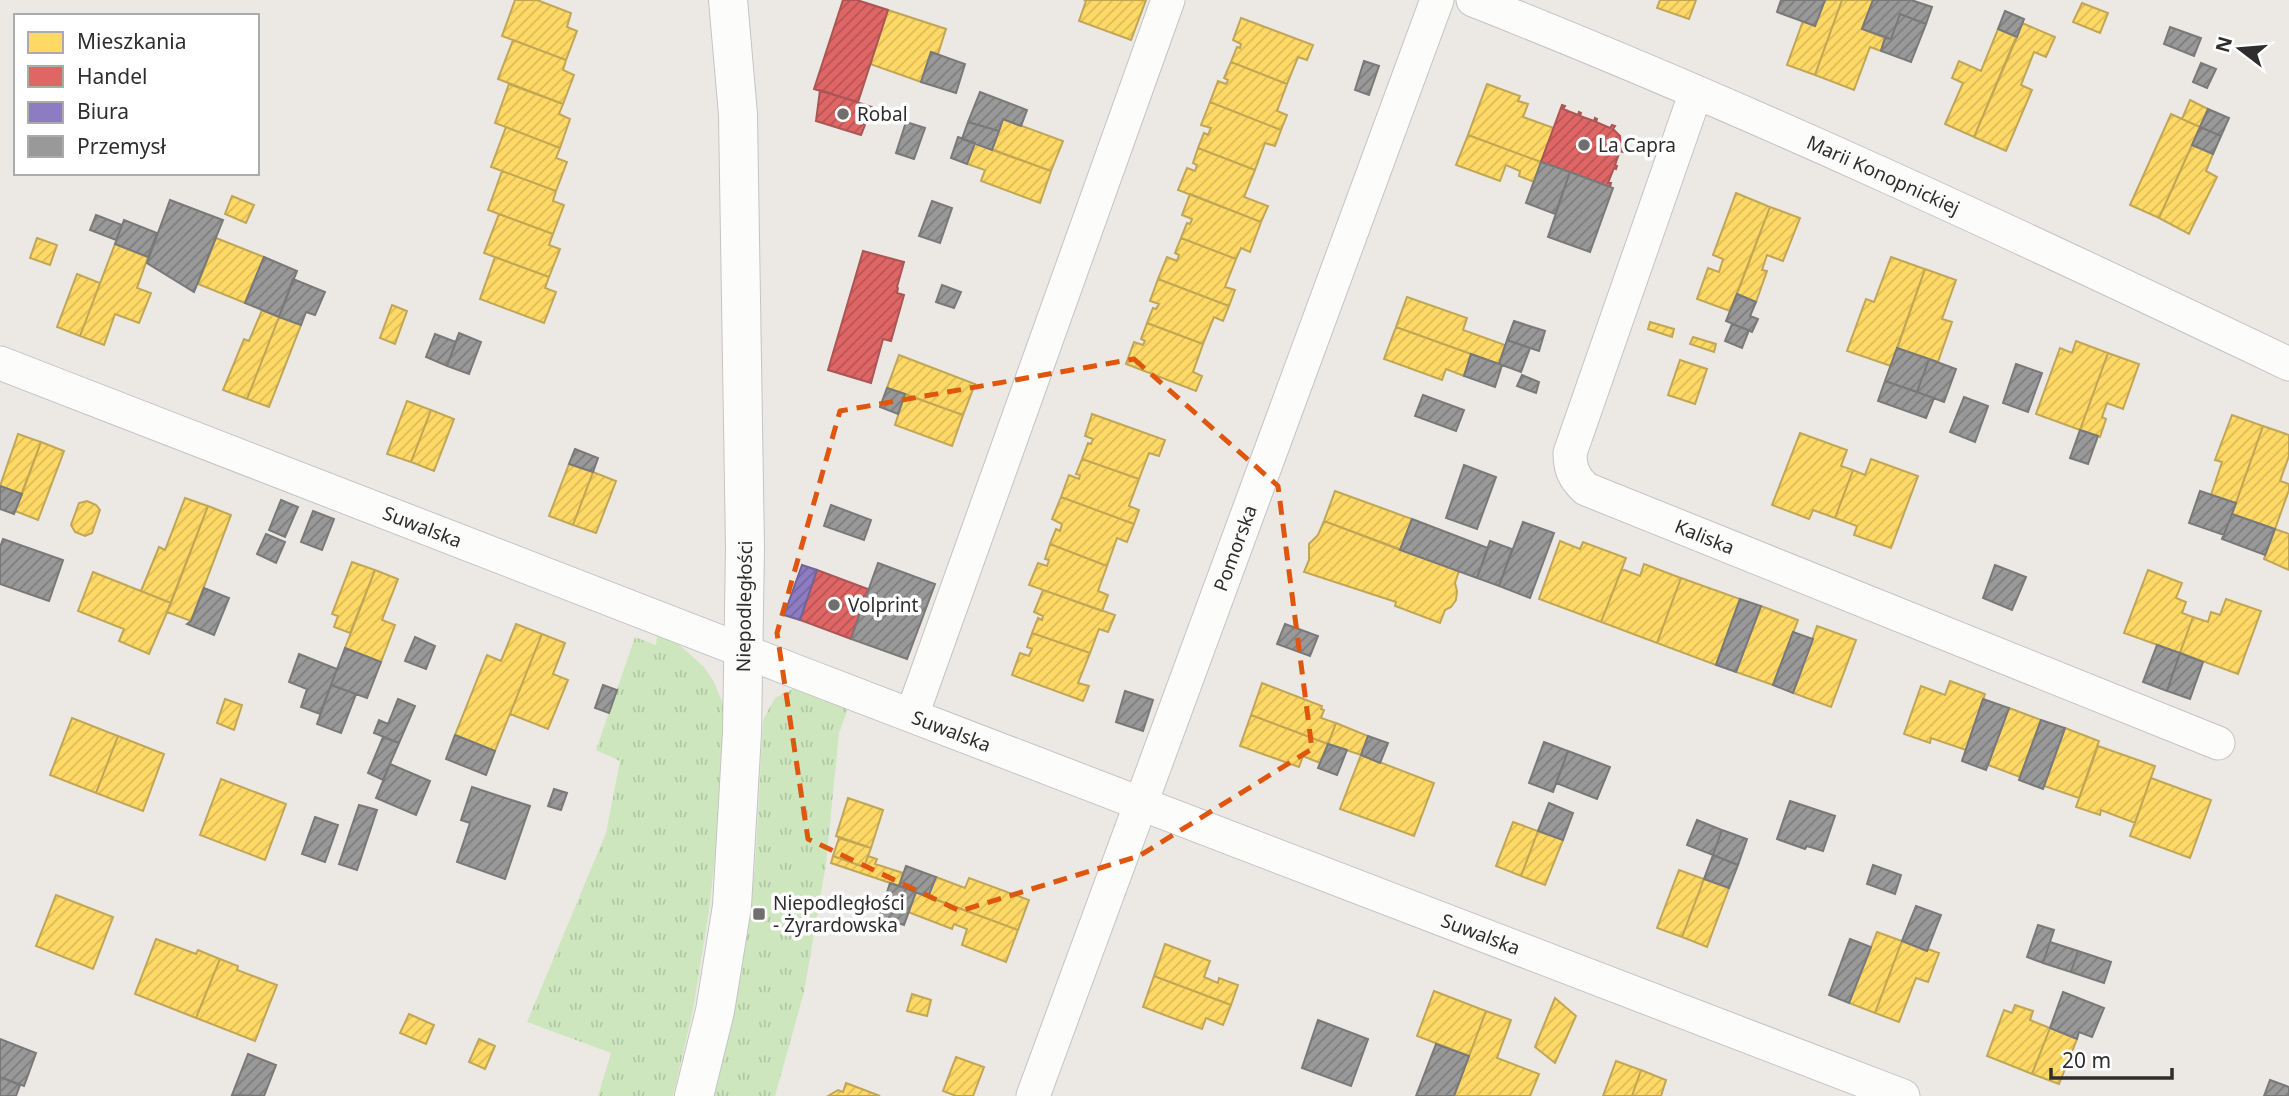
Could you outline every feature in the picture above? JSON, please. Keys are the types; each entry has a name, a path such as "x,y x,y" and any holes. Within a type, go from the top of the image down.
{"street":[{"name":"Niepodległości","path":"694,1096 715,1011 732,906 739,811 744,651 746,548 738,114 728,0"},
{"name":"Niepodległości","path":"738,114 749,0"},
{"path":"912,715 1168,0"},
{"name":"Pomorska","path":"1033,1096 1437,0"},
{"name":"Marii Konopnickiej","path":"1473,0 1696,92 2021,237 2289,364"},
{"name":"Kaliska","path":"1696,92 1570,453 1570,464 1578,482 1586,489 2218,743"},
{"name":"Suwalska","path":"0,362 1903,1096"}],"highlighted area":[{"path":"1134,359 1278,486 1312,749 1139,856 960,911 808,839 777,633 840,411"}],"green space":[{"path":"659,617 675,641 704,667 724,706 719,821 709,911 693,1010 673,1096 598,1096 611,1053 527,1022 606,833 620,761 596,750 635,637 656,645"},
{"path":"795,688 849,706 839,733 826,864 804,992 775,1096 713,1096 728,1036 746,940 755,867 763,720 775,698"}],"building: Mieszkania":[{"path":"515,0 537,0 571,13 567,27 577,31 566,60 502,36"},
{"path":"1084,0 1146,0 1131,40 1079,21 1086,1"},
{"path":"1660,0 1696,0 1689,19 1657,8"},
{"path":"1825,0 1842,0 1815,75 1787,65 1803,21 1815,26"},
{"path":"1842,0 1873,0 1862,29 1885,38 1881,51 1870,47 1854,90 1815,75"},
{"path":"2082,3 2108,13 2100,33 2073,22"},
{"path":"888,10 946,29 938,54 931,52 921,82 870,64"},
{"path":"1241,18 1313,45 1307,60 1298,57 1287,84 1231,62 1241,44 1233,40"},
{"path":"2022,23 2055,37 2046,57 2034,52 2021,85 2032,90 2006,151 1974,137"},
{"path":"1998,29 2017,37 1974,137 1945,124 1963,83 1952,78 1959,61 1981,71"},
{"path":"513,40 566,60 563,70 574,75 563,104 498,79"},
{"path":"1231,62 1287,84 1277,111 1287,115 1281,130 1210,102 1218,81 1226,84 1228,80 1224,78"},
{"path":"509,84 563,104 559,114 570,119 560,148 495,123"},
{"path":"1487,84 1520,96 1518,101 1528,104 1523,117 1554,128 1541,162 1468,135"},
{"path":"2190,100 2208,109 2200,127 2182,119"},
{"path":"1210,102 1281,130 1275,146 1265,143 1255,170 1198,148 1204,133 1208,135 1211,128 1201,125"},
{"path":"2171,114 2200,127 2159,218 2130,205"},
{"path":"1003,119 1063,141 1051,171 992,150"},
{"path":"506,127 560,148 556,158 567,162 556,191 491,167"},
{"path":"1468,135 1541,162 1534,182 1519,176 1520,171 1506,165 1500,181 1456,165"},
{"path":"975,143 1051,171 1040,203 981,181 985,170 967,164"},
{"path":"2192,145 2213,154 2206,171 2217,177 2189,234 2159,218"},
{"path":"1198,148 1255,170 1244,197 1268,206 1261,222 1178,190 1187,168 1195,171 1197,165 1193,163"},
{"path":"502,171 556,191 553,201 564,205 553,234 488,210"},
{"path":"1736,193 1770,207 1730,311 1697,299 1708,268 1719,272 1723,259 1713,255"},
{"path":"1190,194 1261,222 1250,252 1241,248 1236,259 1181,238 1187,223 1190,224 1192,219 1182,215"},
{"path":"232,196 254,205 246,223 225,214"},
{"path":"1770,207 1800,218 1783,261 1767,255 1762,270 1767,271 1756,302 1737,294"},
{"path":"499,214 553,234 549,245 560,249 549,277 484,253"},
{"path":"37,238 57,245 50,265 30,258"},
{"path":"216,238 264,257 245,303 198,284"},
{"path":"1181,238 1236,259 1225,287 1235,290 1229,306 1158,279 1167,257 1177,261 1179,255 1175,253"},
{"path":"115,244 148,257 137,288 151,293 139,323 115,314 104,345 80,336"},
{"path":"495,257 549,277 545,288 556,292 544,323 480,299"},
{"path":"1891,257 1925,269 1891,366 1847,351 1866,299 1874,302"},
{"path":"1925,269 1956,280 1942,319 1952,322 1938,362 1897,348"},
{"path":"77,274 100,283 80,336 57,327"},
{"path":"1158,279 1229,306 1223,321 1214,317 1203,344 1147,323 1153,308 1156,309 1159,304 1150,301"},
{"path":"1407,297 1467,318 1463,330 1505,345 1499,364 1396,327"},
{"path":"392,305 407,311 395,344 380,338"},
{"path":"262,310 279,317 247,399 223,390 244,339 249,341"},
{"path":"279,317 301,325 269,407 247,399"},
{"path":"1650,322 1674,329 1672,337 1648,329"},
{"path":"1147,323 1203,344 1193,372 1202,376 1196,391 1126,364 1134,342 1143,345 1145,341 1141,339"},
{"path":"1396,327 1471,354 1464,376 1446,369 1442,380 1384,359"},
{"path":"1693,337 1716,344 1714,352 1690,344"},
{"path":"2076,341 2108,353 2080,430 2036,414 2060,348 2072,353"},
{"path":"2108,353 2139,364 2123,409 2107,403 2102,417 2106,419 2100,437 2080,430"},
{"path":"899,355 975,384 963,415 887,388"},
{"path":"1680,360 1707,369 1695,404 1668,395"},
{"path":"905,394 963,415 952,446 895,425"},
{"path":"407,401 431,410 411,462 387,454"},
{"path":"431,410 454,419 434,471 411,462"},
{"path":"1092,414 1165,440 1159,456 1149,453 1139,479 1082,459 1088,443 1091,444 1093,439 1085,436"},
{"path":"2232,415 2263,426 2236,503 2211,495 2222,462 2215,460"},
{"path":"2263,426 2289,435 2289,456 2280,481 2289,484 2289,490 2275,529 2232,514"},
{"path":"1800,433 1847,450 1841,466 1853,470 1835,518 1813,510 1809,519 1772,505"},
{"path":"18,434 41,442 22,494 0,486"},
{"path":"41,442 64,451 38,520 15,511"},
{"path":"1082,459 1139,479 1129,506 1139,510 1134,524 1061,497 1069,475 1079,479 1080,475 1076,474"},
{"path":"1871,459 1918,476 1891,548 1854,535 1857,526 1835,518 1853,470 1865,475"},
{"path":"569,464 593,472 573,525 549,516"},
{"path":"593,472 616,481 596,533 573,525"},
{"path":"1335,491 1412,519 1400,550 1324,521"},
{"path":"1061,497 1134,524 1127,542 1117,538 1107,566 1050,544 1056,529 1060,531 1062,524 1052,519"},
{"path":"185,498 208,506 171,603 141,591 159,547 165,550"},
{"path":"87,501 100,510 92,533 85,536 75,532 71,525 79,503"},
{"path":"208,506 231,515 191,621 167,612"},
{"path":"1324,521 1459,571 1455,583 1456,600 1445,610 1440,623 1395,606 1396,602 1304,572 1309,560 1309,544 1318,535"},
{"path":"2275,529 2289,534 2289,570 2264,559"},
{"path":"1560,541 1580,549 1583,542 1626,558 1601,622 1539,599"},
{"path":"1050,544 1107,566 1098,591 1108,595 1102,611 1029,585 1038,563 1047,566 1049,560 1045,559"},
{"path":"352,562 375,570 350,633 334,627 338,616 332,614"},
{"path":"1644,564 1681,578 1657,643 1601,622 1622,569 1640,576"},
{"path":"375,570 398,579 382,620 395,625 381,662 345,648"},
{"path":"2148,570 2182,583 2176,598 2186,602 2182,613 2193,617 2180,653 2124,633"},
{"path":"93,572 171,603 149,654 119,641 124,629 78,611"},
{"path":"1681,578 1740,599 1716,665 1657,643"},
{"path":"1043,590 1115,615 1108,632 1099,629 1090,653 1032,633 1038,618 1042,620 1043,616 1034,612"},
{"path":"2226,599 2261,611 2238,674 2180,653 2193,617 2208,622 2211,612 2220,615"},
{"path":"1761,606 1798,620 1773,685 1736,672"},
{"path":"516,624 542,634 495,751 455,735 487,655 501,661"},
{"path":"1817,626 1856,640 1831,707 1793,693"},
{"path":"1032,633 1090,653 1078,683 1089,686 1083,701 1012,675 1020,653 1029,656 1032,649 1027,647"},
{"path":"542,634 565,643 553,674 568,680 548,729 510,714"},
{"path":"1950,681 1985,694 1966,750 1931,738 1930,743 1904,734 1921,686 1945,695"},
{"path":"1262,683 1322,706 1321,709 1324,710 1321,718 1336,723 1328,744 1251,715"},
{"path":"225,699 242,705 234,730 217,723"},
{"path":"2009,708 2041,720 2020,777 1988,765"},
{"path":"1251,715 1328,744 1320,763 1303,756 1299,767 1240,746"},
{"path":"72,718 118,736 96,793 50,775"},
{"path":"1336,723 1368,736 1361,755 1328,744"},
{"path":"2065,728 2099,741 2079,798 2044,786"},
{"path":"118,736 164,754 143,811 96,793"},
{"path":"2098,746 2155,766 2135,823 2101,810 2100,815 2076,807"},
{"path":"1361,755 1434,783 1414,836 1340,809"},
{"path":"2151,778 2211,800 2190,858 2130,836"},
{"path":"221,779 286,804 265,860 200,835"},
{"path":"848,798 883,810 871,848 836,836"},
{"path":"1513,822 1538,831 1521,876 1496,866"},
{"path":"1538,831 1563,840 1545,885 1521,876"},
{"path":"839,838 871,848 864,867 833,856"},
{"path":"833,856 864,867 868,856 877,859 875,864 903,873 899,886 831,863"},
{"path":"1679,870 1704,879 1682,937 1657,928"},
{"path":"936,877 965,888 969,878 1029,900 1018,930 928,897"},
{"path":"1704,879 1729,888 1707,947 1682,937"},
{"path":"916,892 1018,930 1006,962 962,945 967,929 954,924 952,929 908,912"},
{"path":"56,895 113,917 93,969 36,946"},
{"path":"1877,932 1902,941 1875,1013 1849,1003"},
{"path":"156,939 196,954 198,950 220,959 196,1018 135,994"},
{"path":"1902,941 1939,953 1928,982 1916,978 1899,1022 1875,1013"},
{"path":"1165,944 1210,961 1204,977 1218,983 1219,978 1238,985 1231,1005 1154,976"},
{"path":"220,959 238,966 237,970 277,985 255,1041 196,1018"},
{"path":"1154,976 1231,1005 1223,1025 1206,1018 1202,1029 1143,1007"},
{"path":"1434,991 1486,1011 1469,1056 1417,1036"},
{"path":"912,994 931,1000 927,1016 907,1011"},
{"path":"1555,998 1576,1016 1555,1063 1535,1047"},
{"path":"2015,1005 2033,1011 2030,1020 2050,1028 2032,1074 1987,1056 2004,1010 2012,1013"},
{"path":"1486,1011 1511,1020 1497,1058 1539,1074 1530,1096 1454,1096"},
{"path":"409,1014 434,1025 426,1044 400,1033"},
{"path":"2050,1028 2077,1039 2059,1084 2032,1074"},
{"path":"479,1039 495,1046 485,1069 469,1062"},
{"path":"956,1057 984,1067 973,1096 956,1096 943,1091"},
{"path":"1616,1061 1641,1070 1632,1096 1603,1096"},
{"path":"1641,1070 1666,1080 1661,1096 1632,1096"},
{"path":"846,1083 880,1096 828,1096 838,1090 843,1092"}],"building: Handel":[{"path":"843,0 857,0 888,10 858,102 814,89"},
{"name":"Robal","path":"820,90 872,107 861,135 816,121"},
{"name":"La Capra","path":"1562,105 1565,106 1563,109 1578,115 1579,112 1580,116 1594,121 1595,118 1596,122 1610,128 1615,126 1613,129 1620,136 1621,148 1624,149 1623,152 1620,151 1616,169 1614,168 1608,183 1611,183 1610,187 1541,162"},
{"path":"863,251 904,262 897,293 904,295 891,341 883,339 871,383 828,370"},
{"name":"Volprint","path":"817,570 868,589 851,639 800,620"}],"building: Biura":[{"name":"Volprint","path":"802,565 817,570 800,620 784,615"}],"building: Przemysł":[{"path":"1781,0 1825,0 1815,26 1777,12"},
{"path":"1873,0 1911,0 1932,7 1926,24 1900,14 1891,39 1862,29"},
{"path":"2005,11 2024,19 2017,37 1998,29"},
{"path":"1900,14 1926,24 1911,62 1881,51 1885,38 1891,39"},
{"path":"2170,27 2201,38 2194,56 2164,44"},
{"path":"931,52 965,64 956,93 921,82"},
{"path":"1364,61 1379,66 1369,95 1355,90"},
{"path":"2201,63 2216,69 2207,88 2193,82"},
{"path":"980,92 1027,110 1021,126 1003,119 999,131 968,122"},
{"path":"2208,109 2229,118 2221,136 2200,127"},
{"path":"906,122 925,128 914,159 896,153"},
{"path":"968,122 999,131 992,150 962,139"},
{"path":"2200,127 2221,136 2213,154 2192,145"},
{"path":"958,137 975,143 967,164 951,158"},
{"path":"1541,162 1570,172 1555,214 1526,203"},
{"path":"1570,172 1613,188 1590,252 1548,237"},
{"path":"170,200 223,220 194,292 147,263"},
{"path":"932,201 952,208 940,243 919,236"},
{"path":"96,215 122,225 116,240 90,230"},
{"path":"124,220 157,233 148,257 115,244"},
{"path":"264,257 297,271 279,317 245,303"},
{"path":"293,279 325,292 315,315 306,312 301,325 279,317"},
{"path":"942,285 961,292 954,308 936,302"},
{"path":"1737,294 1756,302 1750,316 1758,319 1752,332 1726,321"},
{"path":"1514,321 1545,331 1539,351 1507,340"},
{"path":"1732,324 1749,330 1742,348 1725,341"},
{"path":"459,333 481,342 469,374 447,366"},
{"path":"435,334 456,342 447,366 426,357"},
{"path":"1507,340 1530,348 1521,372 1499,364"},
{"path":"1897,348 1929,359 1917,392 1885,381"},
{"path":"1471,354 1502,365 1495,387 1464,376"},
{"path":"1929,359 1956,369 1944,402 1917,392"},
{"path":"2016,364 2042,373 2028,412 2003,403"},
{"path":"1522,375 1539,382 1536,393 1517,386"},
{"path":"1885,381 1934,398 1926,418 1878,401"},
{"path":"887,388 905,394 898,414 880,407"},
{"path":"1423,395 1464,410 1456,431 1415,416"},
{"path":"1964,397 1988,406 1975,442 1950,432"},
{"path":"2080,430 2098,436 2088,464 2070,458"},
{"path":"575,449 598,458 593,472 569,464"},
{"path":"1464,465 1496,477 1477,529 1446,518"},
{"path":"0,486 22,494 14,514 0,509"},
{"path":"2200,491 2236,503 2224,535 2189,523"},
{"path":"281,500 298,507 285,537 269,530"},
{"path":"831,505 871,520 864,540 824,526"},
{"path":"313,511 334,519 322,550 301,542"},
{"path":"2232,514 2275,529 2265,555 2222,539"},
{"path":"1412,519 1488,548 1477,578 1400,550"},
{"path":"1523,522 1554,533 1530,598 1499,586"},
{"path":"266,534 285,542 276,563 257,554"},
{"path":"3,539 63,560 49,601 0,584 0,547"},
{"path":"1490,541 1512,549 1499,586 1477,578"},
{"path":"878,563 935,584 907,659 851,639"},
{"path":"1995,565 2026,577 2012,610 1983,598"},
{"path":"204,588 229,598 214,635 187,624 191,621"},
{"path":"1740,599 1761,606 1736,672 1716,665"},
{"path":"1285,624 1318,636 1310,656 1277,644"},
{"path":"1793,632 1813,639 1793,693 1773,685"},
{"path":"415,637 435,646 426,669 405,661"},
{"path":"2157,645 2180,653 2167,691 2143,682"},
{"path":"345,648 381,662 367,698 331,685"},
{"path":"2180,653 2203,662 2190,699 2167,691"},
{"path":"299,654 337,669 320,714 301,707 307,689 289,682"},
{"path":"331,685 356,694 341,733 317,724"},
{"path":"603,685 617,690 609,713 595,708"},
{"path":"1125,691 1153,700 1143,731 1116,722"},
{"path":"398,699 415,706 399,743 374,733 379,720 388,724"},
{"path":"1983,699 2009,708 1986,770 1962,761"},
{"path":"2041,720 2065,728 2043,789 2019,780"},
{"path":"455,735 495,751 486,775 446,759"},
{"path":"1368,736 1388,743 1380,763 1361,755"},
{"path":"383,737 399,743 383,780 368,773"},
{"path":"1544,742 1568,751 1553,792 1529,783"},
{"path":"1328,744 1347,750 1337,775 1318,768"},
{"path":"1568,751 1610,767 1597,799 1556,783"},
{"path":"390,764 430,781 416,815 376,798"},
{"path":"472,787 530,806 505,879 457,862 470,823 461,820"},
{"path":"554,789 567,793 561,810 548,806"},
{"path":"1790,801 1835,816 1823,851 1807,846 1805,849 1777,839"},
{"path":"1549,803 1573,813 1563,840 1538,831"},
{"path":"359,805 377,810 357,870 339,864"},
{"path":"315,817 338,825 325,862 302,854"},
{"path":"1697,820 1722,830 1713,855 1687,845"},
{"path":"1722,830 1747,839 1738,865 1713,855"},
{"path":"1713,855 1738,865 1729,888 1704,879"},
{"path":"1873,865 1901,875 1895,894 1867,884"},
{"path":"906,866 936,877 928,897 899,886"},
{"path":"890,883 916,892 904,925 879,917"},
{"path":"1916,906 1941,915 1927,951 1902,941"},
{"path":"2038,925 2054,930 2043,963 2027,957"},
{"path":"1850,939 1871,947 1849,1003 1829,995"},
{"path":"2050,942 2078,951 2071,972 2043,963"},
{"path":"2078,951 2111,962 2104,983 2071,972"},
{"path":"2063,992 2104,1008 2092,1037 2079,1032 2077,1039 2050,1028"},
{"path":"1318,1020 1368,1039 1351,1086 1302,1068"},
{"path":"0,1039 36,1053 24,1086 0,1077"},
{"path":"1436,1044 1469,1056 1454,1096 1416,1096"},
{"path":"248,1054 276,1065 264,1096 232,1095"},
{"path":"0,1077 20,1085 16,1096 0,1096"},
{"path":"2270,1080 2289,1087 2289,1096 2264,1096"}],"place":[{"name":"Robal","path":"843,114"},
{"name":"La Capra","path":"1584,145"},
{"name":"Volprint","path":"834,605"},
{"name":"Niepodległości - Żyrardowska","path":"759,914"}]}
